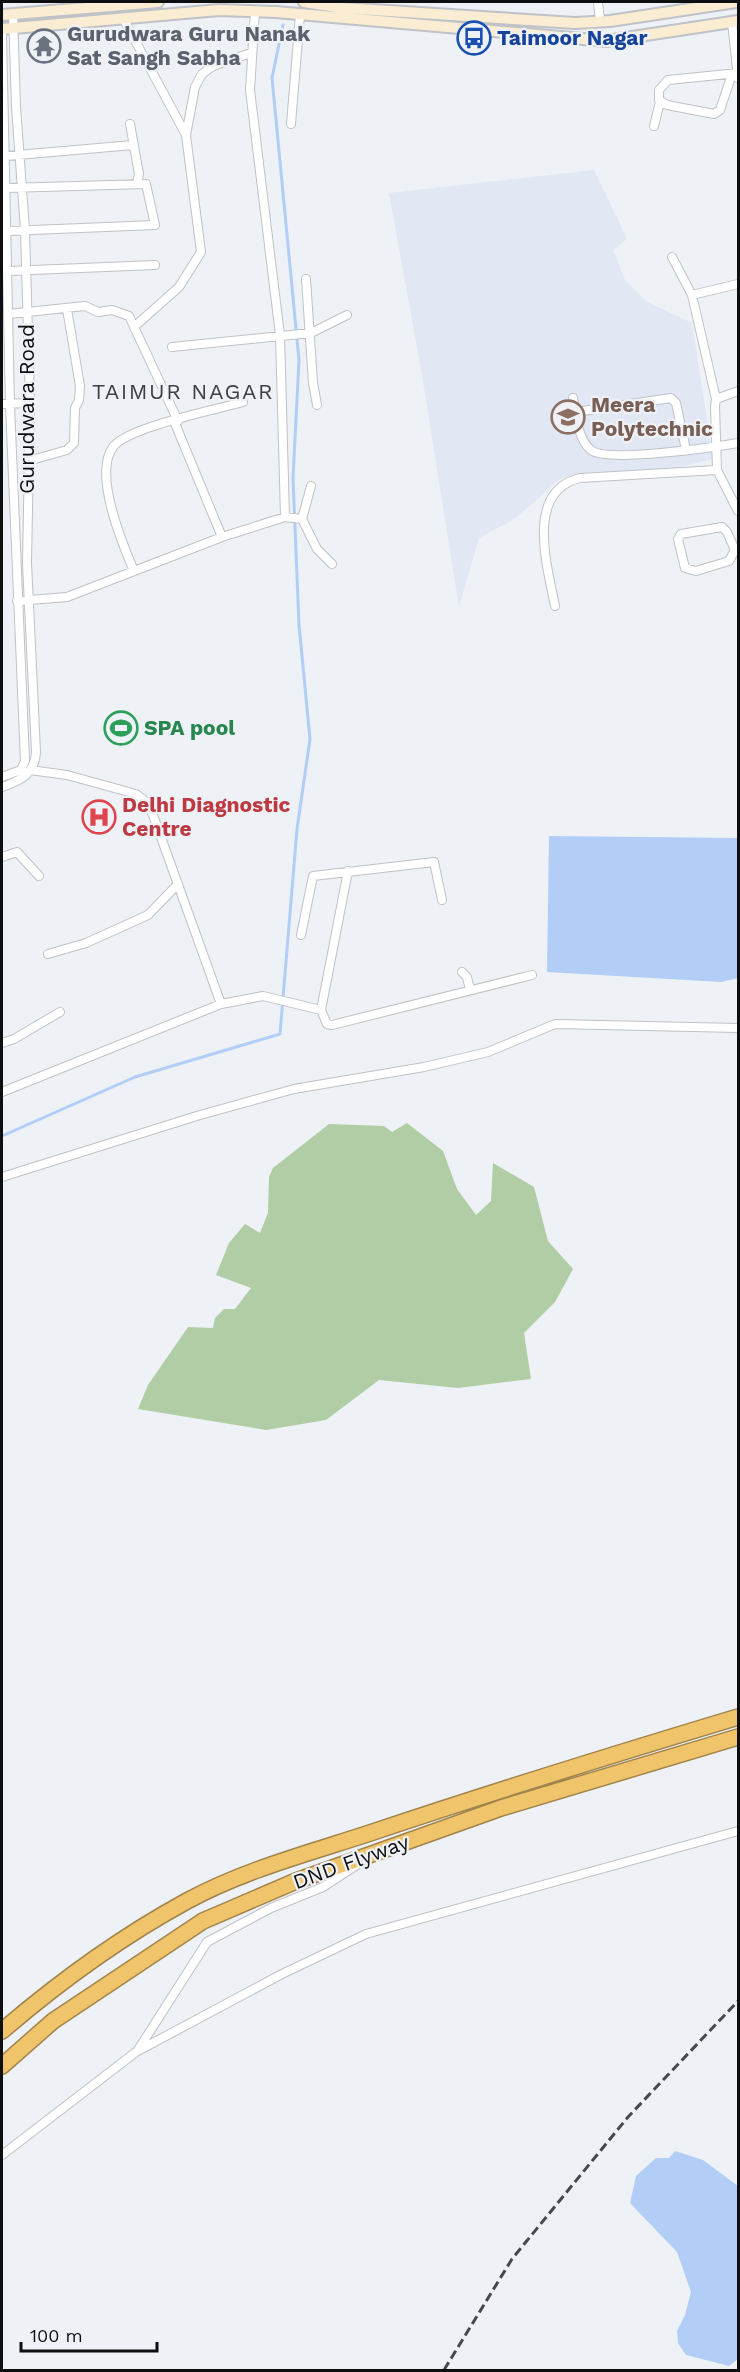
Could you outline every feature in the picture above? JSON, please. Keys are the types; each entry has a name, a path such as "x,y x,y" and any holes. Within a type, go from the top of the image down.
{"highway":[{"name":"DND Flyway","path":"2,2031 42,1996 108,1949 188,1901 251,1872 498,1789 738,1717"},
{"name":"DND Flyway","path":"2,2066 52,2021 203,1921 296,1881 501,1808 738,1737"}],"main road":[{"path":"2,15 158,2"},
{"path":"304,2 575,23 736,2"},
{"path":"7,29 219,10 255,11 594,40 735,22"},
{"path":"594,40 597,21"}],"street":[{"path":"597,21 598,2"},
{"path":"255,11 250,90 280,335 293,519 332,564"},
{"name":"Gurudwara Road","path":"13,13 7,29 21,154 30,402 28,600 36,753 32,770"},
{"path":"291,124 300,15"},
{"path":"123,18 186,135"},
{"path":"660,102 714,114 720,110 736,75 735,22"},
{"path":"2,34 7,188 4,209 8,231 8,271 5,292 8,314 5,344 6,403 23,716 25,761 23,767"},
{"path":"134,327 179,287 201,252 186,135 190,108 202,74 213,66 251,52"},
{"path":"654,126 660,102 659,90 668,80 736,75"},
{"path":"3,107 16,107"},
{"path":"130,124 139,174 137,184"},
{"path":"6,156 134,145"},
{"path":"7,188 146,184 155,225 8,231"},
{"path":"672,257 692,295 716,399 717,470 738,511"},
{"path":"8,271 155,265"},
{"path":"306,279 313,383 317,405"},
{"path":"692,295 738,284"},
{"path":"8,314 85,306 98,312 112,310 129,316 176,421 222,537"},
{"path":"28,461 67,450 74,443 75,408 79,400 80,386 68,309"},
{"path":"172,347 311,333 347,315"},
{"path":"716,399 738,391"},
{"path":"573,398 585,442 591,451 630,454 717,447 738,443"},
{"path":"576,412 672,398 676,403 686,450"},
{"path":"6,403 30,402"},
{"path":"134,571 115,525 111,508 108,485 110,453 115,445 149,425 176,421 243,402"},
{"path":"555,606 544,526 547,509 556,489 566,481 580,478 717,470"},
{"path":"16,601 67,597 222,537 293,519 311,486"},
{"path":"722,527 737,550 729,561 722,565 689,570 683,566 678,539 684,532 722,527"},
{"path":"2,777 23,767 67,775 140,796 153,815 221,1004"},
{"path":"2,787 22,778 32,770"},
{"path":"2,857 17,852 39,876"},
{"path":"301,935 313,876 434,862 442,900"},
{"path":"348,871 321,1010 327,1024 332,1026 532,975"},
{"path":"48,954 86,943 148,915 178,884"},
{"path":"462,972 467,977 470,990"},
{"path":"2,1092 221,1004 257,996 321,1010"},
{"path":"2,1043 60,1012"},
{"path":"2,1177 200,1115 294,1089 424,1067 488,1052 555,1024 738,1028"},
{"path":"2,2155 136,2052 282,1974 366,1934 738,1830"},
{"path":"136,2052 207,1942 223,1931 271,1908 323,1887 376,1853"}],"shaded area":[{"name":"Meera Polytechnic","path":"594,170 627,239 613,250 625,280 647,302 692,323 713,459 662,471 588,472 560,479 516,518 479,538 459,607 422,375 389,193"}],"green space":[{"path":"407,1123 443,1151 457,1189 476,1215 491,1201 493,1163 534,1187 548,1241 573,1269 555,1302 524,1333 531,1379 458,1388 379,1380 326,1420 266,1430 138,1409 148,1385 188,1327 213,1328 215,1318 224,1309 235,1309 251,1288 216,1275 229,1243 245,1224 260,1233 268,1213 269,1177 273,1168 329,1124 384,1126 392,1132"}],"water":[{"path":"549,836 738,838 738,978 721,982 547,972"},
{"path":"675,2151 703,2160 738,2186 738,2359 729,2366 686,2355 678,2343 677,2331 685,2315 691,2292 677,2252 630,2203 636,2176 656,2158 669,2158"}],"waterway":[{"path":"2,1136 135,1077 280,1034 297,829 310,739 299,625 293,478 299,360 272,78 283,25"}],"railway":[{"path":"444,2370 512,2259 628,2117 738,2001"}],"place":[{"name":"Taimoor Nagar","path":"474,38"},
{"name":"Gurudwara Guru Nanak Sat Sangh Sabha","path":"44,46"},
{"name":"Meera Polytechnic","path":"568,417"},
{"name":"SPA pool","path":"121,728"},
{"name":"Delhi Diagnostic Centre","path":"99,817"}],"district":[{"name":"TAIMUR NAGAR","path":"183,391"}]}
